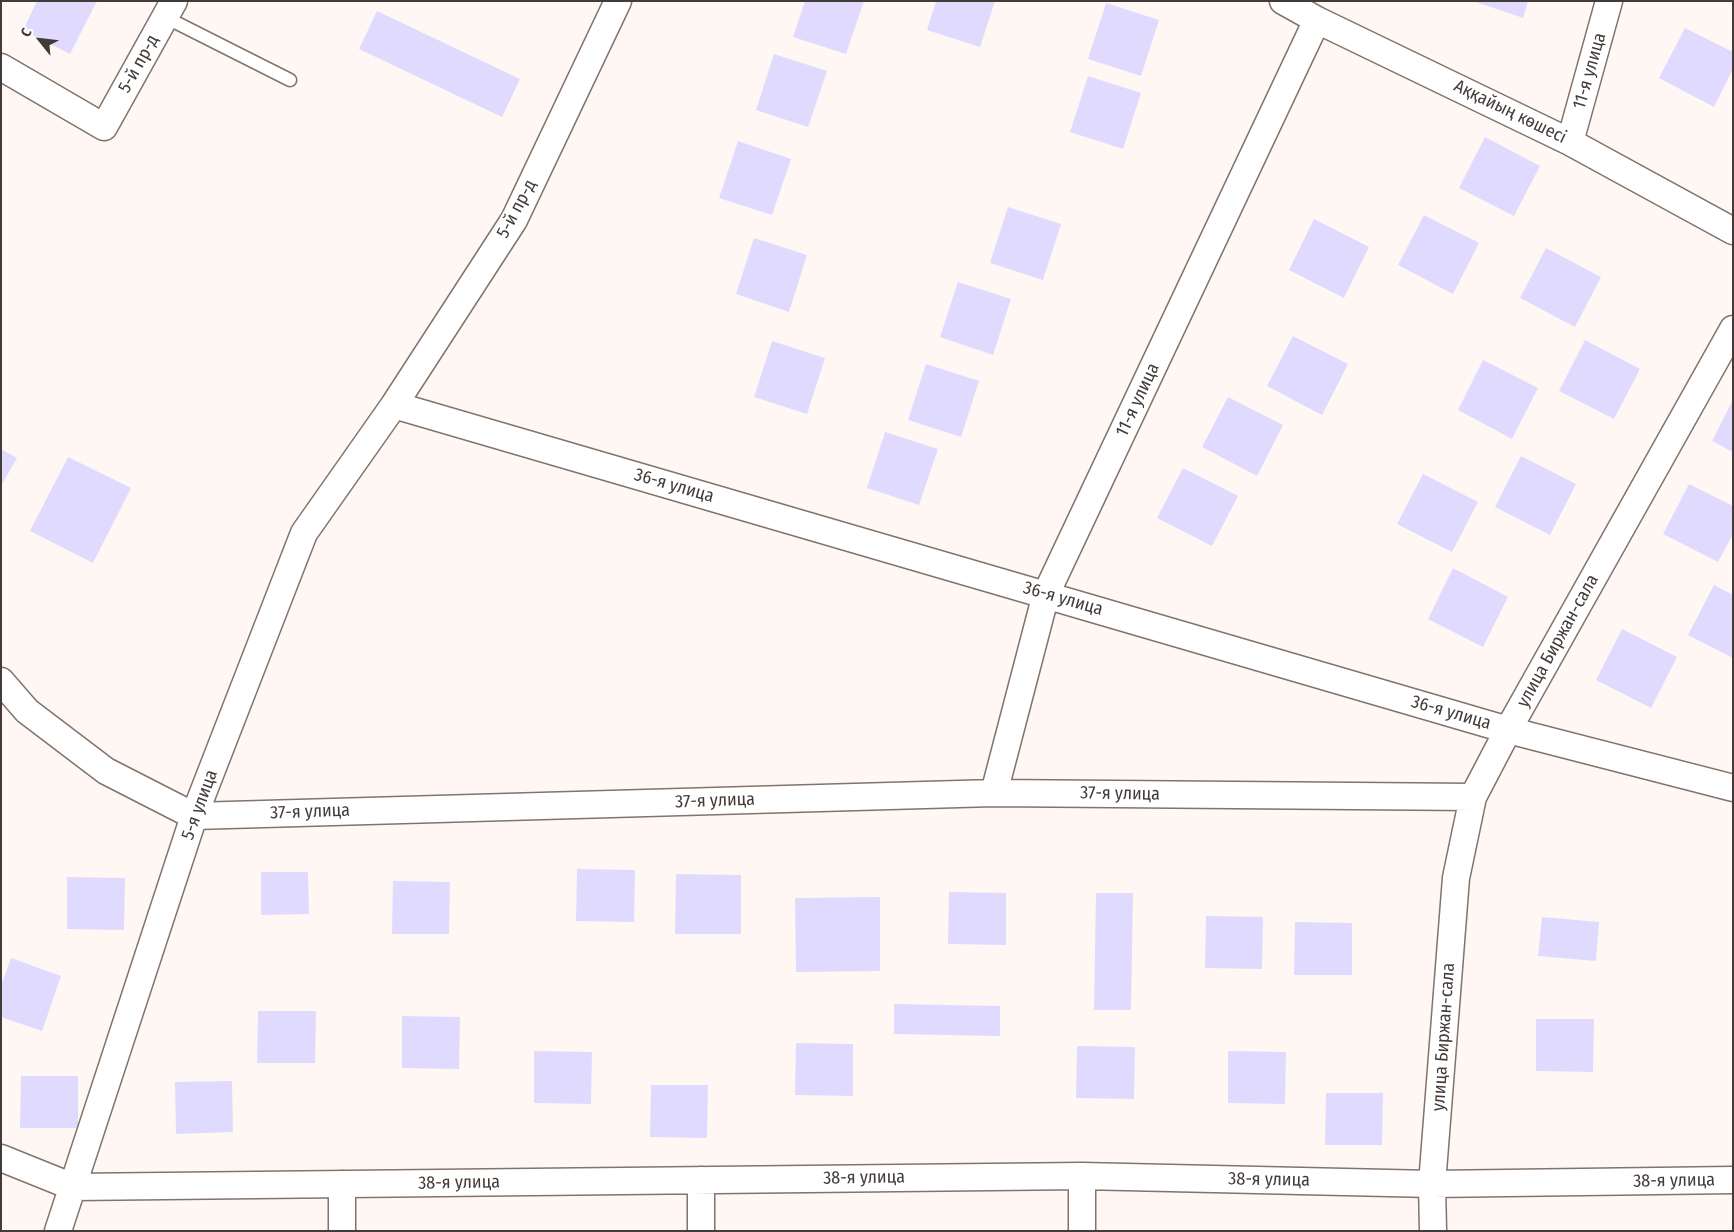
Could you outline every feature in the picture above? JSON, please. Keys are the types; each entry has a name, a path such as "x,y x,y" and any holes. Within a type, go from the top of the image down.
{"street":[{"name":"5-й пр-д","path":"394,404 514,220 618,1"},
{"name":"Аққайың көшесі","path":"1283,1 1317,20 1570,142 1733,231"},
{"name":"11-я улица","path":"1570,142 1609,1"},
{"name":"5-й пр-д","path":"1,66 104,127 169,9"},
{"name":"11-я улица","path":"994,792 1046,594 1317,20"},
{"name":"улица Биржан-сала","path":"1433,1231 1432,1184 1456,878 1473,797 1508,730 1733,329"},
{"name":"36-я улица","path":"394,404 1508,730 1733,788"},
{"name":"5-я улица","path":"58,1231 194,816 304,533 394,404"},
{"name":"37-я улица","path":"1,681 27,712 106,771 194,816 994,792 1473,797"},
{"name":"38-я улица","path":"1,1158 73,1187 1082,1176 1432,1184 1733,1180"},
{"path":"1082,1176 1082,1231"},
{"path":"701,1180 701,1231"},
{"path":"342,1184 342,1231"}],"lane":[{"path":"169,9 290,80"}],"building":[{"path":"37,1 97,1 70,54 23,30"},
{"path":"805,1 864,1 846,54 793,37"},
{"path":"936,1 995,1 980,47 927,30"},
{"path":"1473,1 1528,1 1523,18"},
{"path":"1106,3 1159,20 1141,76 1088,59"},
{"path":"377,11 520,79 502,117 359,49"},
{"path":"1685,28 1733,52 1733,69 1714,107 1659,78"},
{"path":"774,54 827,71 808,127 756,110"},
{"path":"1088,76 1141,93 1123,149 1070,132"},
{"path":"1485,137 1540,166 1514,216 1459,188"},
{"path":"738,141 791,159 772,215 719,198"},
{"path":"1008,207 1061,224 1043,280 990,263"},
{"path":"1424,215 1479,243 1453,294 1398,265"},
{"path":"1314,219 1369,247 1344,298 1289,270"},
{"path":"754,238 807,255 789,312 736,294"},
{"path":"1546,248 1601,277 1575,327 1520,298"},
{"path":"958,282 1011,299 993,355 940,337"},
{"path":"1293,336 1348,364 1322,415 1267,386"},
{"path":"1585,340 1640,369 1614,419 1559,391"},
{"path":"772,341 825,358 807,414 754,397"},
{"path":"1483,360 1538,388 1512,439 1458,410"},
{"path":"926,364 979,381 961,437 908,420"},
{"path":"1228,397 1283,425 1257,476 1202,447"},
{"path":"1733,400 1733,452 1712,441"},
{"path":"885,432 938,449 919,505 867,488"},
{"path":"1,449 17,458 1,486"},
{"path":"1521,456 1576,484 1550,535 1495,507"},
{"path":"68,457 131,488 93,563 30,531"},
{"path":"1183,468 1238,496 1212,546 1157,518"},
{"path":"1423,474 1478,502 1452,552 1397,524"},
{"path":"1689,484 1733,506 1733,534 1718,562 1663,534"},
{"path":"1453,568 1508,597 1483,647 1428,619"},
{"path":"1714,585 1733,595 1733,658 1688,635"},
{"path":"1622,629 1677,657 1651,708 1596,680"},
{"path":"577,869 635,870 634,922 576,921"},
{"path":"261,872 308,872 309,914 261,915"},
{"path":"676,874 741,875 741,934 675,934"},
{"path":"67,877 125,878 124,930 67,929"},
{"path":"393,881 450,882 449,934 392,934"},
{"path":"949,892 1006,893 1006,945 948,944"},
{"path":"1096,893 1133,893 1131,1010 1094,1010"},
{"path":"880,897 880,971 796,972 795,898"},
{"path":"1206,916 1263,917 1262,969 1205,968"},
{"path":"1542,917 1599,922 1596,961 1538,956"},
{"path":"1295,922 1352,923 1352,975 1294,975"},
{"path":"11,958 61,976 42,1031 1,1017 1,986"},
{"path":"894,1004 1000,1006 1000,1036 894,1034"},
{"path":"258,1011 316,1011 315,1063 257,1063"},
{"path":"402,1016 460,1017 459,1069 402,1068"},
{"path":"1536,1019 1594,1019 1593,1072 1536,1071"},
{"path":"796,1043 853,1044 853,1096 795,1095"},
{"path":"1077,1046 1135,1047 1134,1099 1076,1098"},
{"path":"534,1051 592,1052 591,1104 534,1103"},
{"path":"1228,1051 1286,1052 1285,1104 1228,1103"},
{"path":"21,1076 78,1076 78,1128 20,1128"},
{"path":"232,1081 233,1132 176,1134 175,1082"},
{"path":"651,1085 708,1085 707,1138 650,1137"},
{"path":"1326,1093 1383,1093 1382,1145 1325,1145"}]}
